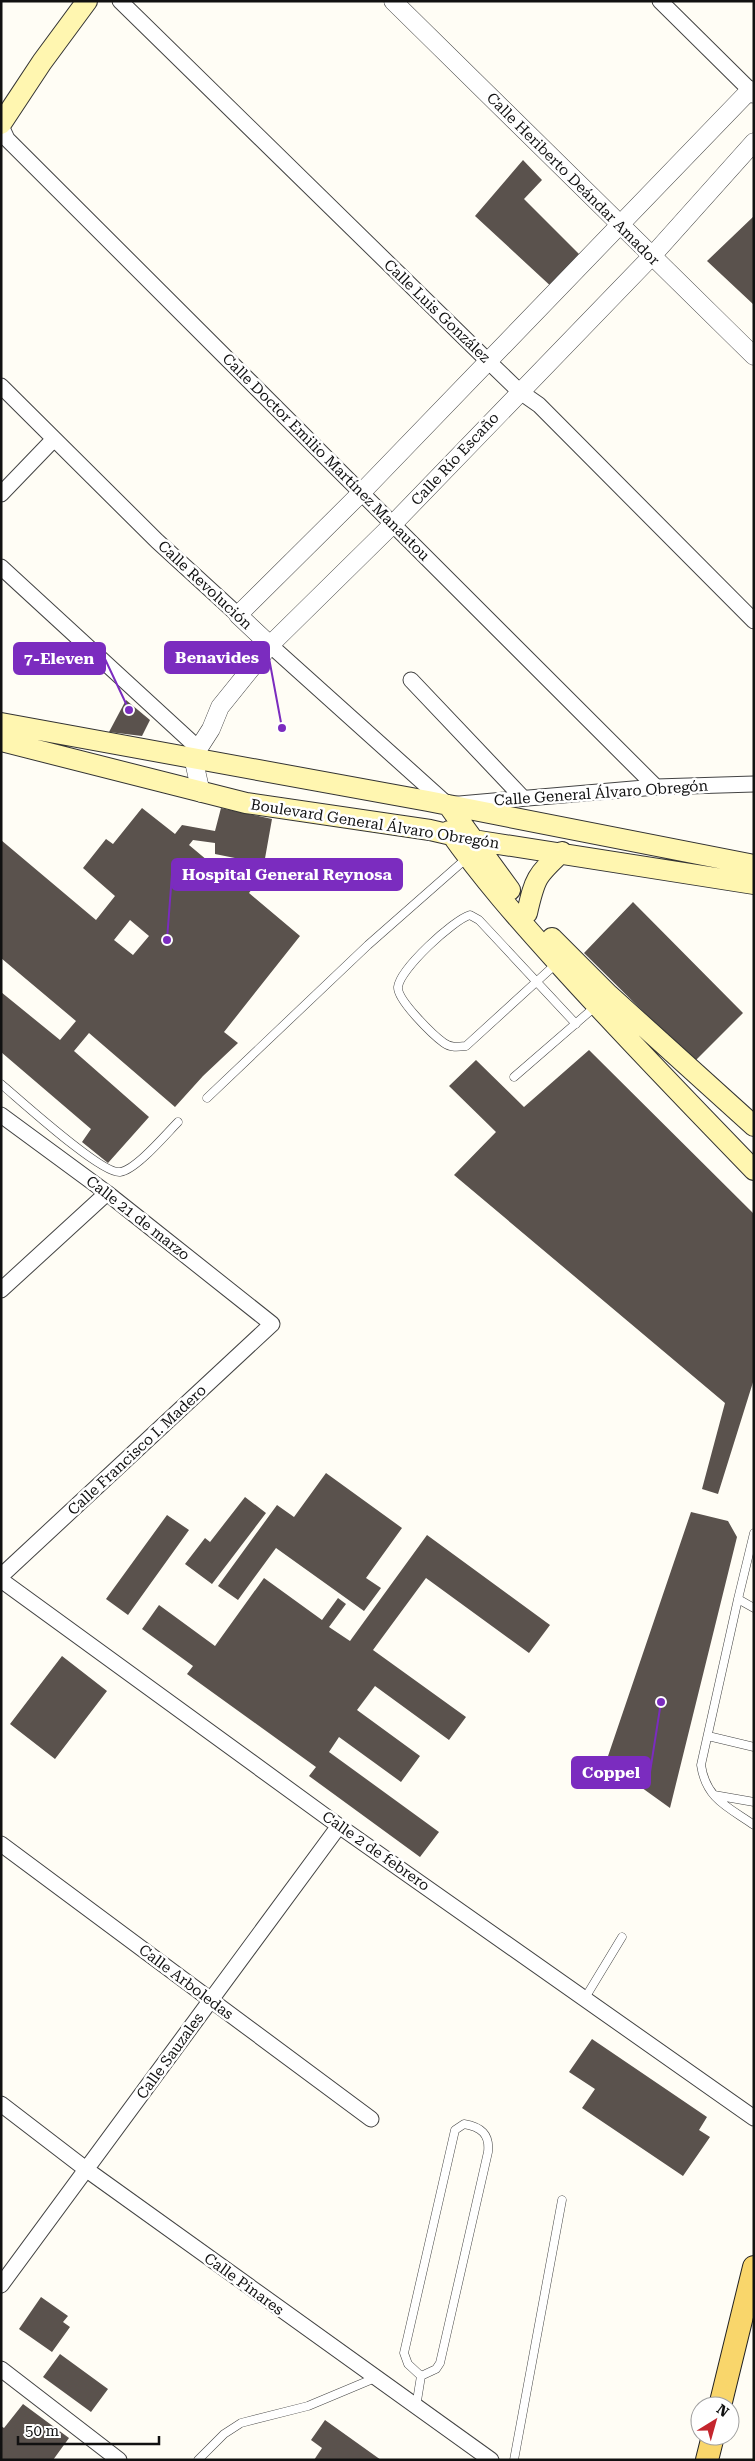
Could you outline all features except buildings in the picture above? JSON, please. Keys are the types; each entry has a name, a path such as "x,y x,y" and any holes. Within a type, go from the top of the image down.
{"main road":[{"path":"1,125 42,62 87,1"},
{"name":"Boulevard General Álvaro Obregón","path":"1,723 196,753 754,865"},
{"name":"Boulevard General Álvaro Obregón","path":"1,741 246,803 430,830 452,836"},
{"path":"428,801 452,836 470,849 527,913 563,958 754,1170"},
{"path":"448,805 470,849 498,897 563,958"},
{"name":"Boulevard General Álvaro Obregón","path":"470,849 562,852 754,884"},
{"path":"527,913 532,890 539,874 562,852"},
{"path":"602,1001 753,1126"},
{"path":"723,2396 749,2309 754,2267"},
{"path":"707,2460 710,2446"}],"street":[{"name":"Calle Luis González","path":"120,1 519,391 538,405 754,621"},
{"name":"Calle Heriberto Deándar Amador","path":"393,1 754,356"},
{"path":"238,616 362,492 752,92 660,1"},
{"name":"Calle Doctor Emilio Martínez Manautou","path":"1,125 6,139 656,786"},
{"name":"Calle Río Escaño","path":"196,753 211,729 220,707 270,644 393,524 519,391 652,256 754,142"},
{"name":"Calle Revolución","path":"1,386 53,440 238,616 448,805"},
{"path":"1,494 53,440"},
{"path":"1,567 196,753 200,792"},
{"path":"411,680 523,798"},
{"name":"Calle Revolución","path":"416,777 428,801"},
{"name":"Calle General Álvaro Obregón","path":"448,805 656,786 754,784"},
{"name":"Calle 21 de marzo","path":"1,1115 107,1193 272,1324"},
{"path":"1,1290 107,1193"},
{"name":"Calle Francisco I. Madero","path":"1,1578 272,1324"},
{"name":"Calle 2 de febrero","path":"1,1578 339,1826 754,2118"},
{"name":"Calle Sauzales","path":"1,2285 339,1826"},
{"name":"Calle Arboledas","path":"1,1844 371,2119"},
{"name":"Calle Pinares","path":"1,2104 87,2170 416,2407 474,2455 491,2460"},
{"path":"1,2369 119,2460"}],"lane":[{"path":"206,1098 470,849"},
{"path":"563,958 539,982 466,1046 455,1047 445,1043 405,1004 398,990 399,979 426,949 461,918 470,915 479,920 539,982 576,1024"},
{"path":"514,1077 602,1001"},
{"path":"1,1084 79,1149 119,1173 151,1151 178,1122"},
{"path":"754,1532 701,1765 703,1781 712,1794 754,1825"},
{"path":"738,1598 754,1608"},
{"path":"708,1736 754,1747"},
{"path":"712,1794 754,1802"},
{"path":"585,1998 622,1937"},
{"path":"464,2124 475,2126 484,2132 489,2141 488,2152 440,2363 436,2369 421,2376 408,2364 404,2353 455,2130 464,2124"},
{"path":"514,2460 562,2200"},
{"path":"416,2407 421,2376"},
{"path":"198,2460 224,2434 241,2423 308,2406 375,2378"}],"place":[{"name":"7-Eleven","path":"129,710"},
{"name":"Benavides","path":"282,728"},
{"name":"Hospital General Reynosa","path":"167,940"},
{"name":"Coppel","path":"661,1702"}]}
